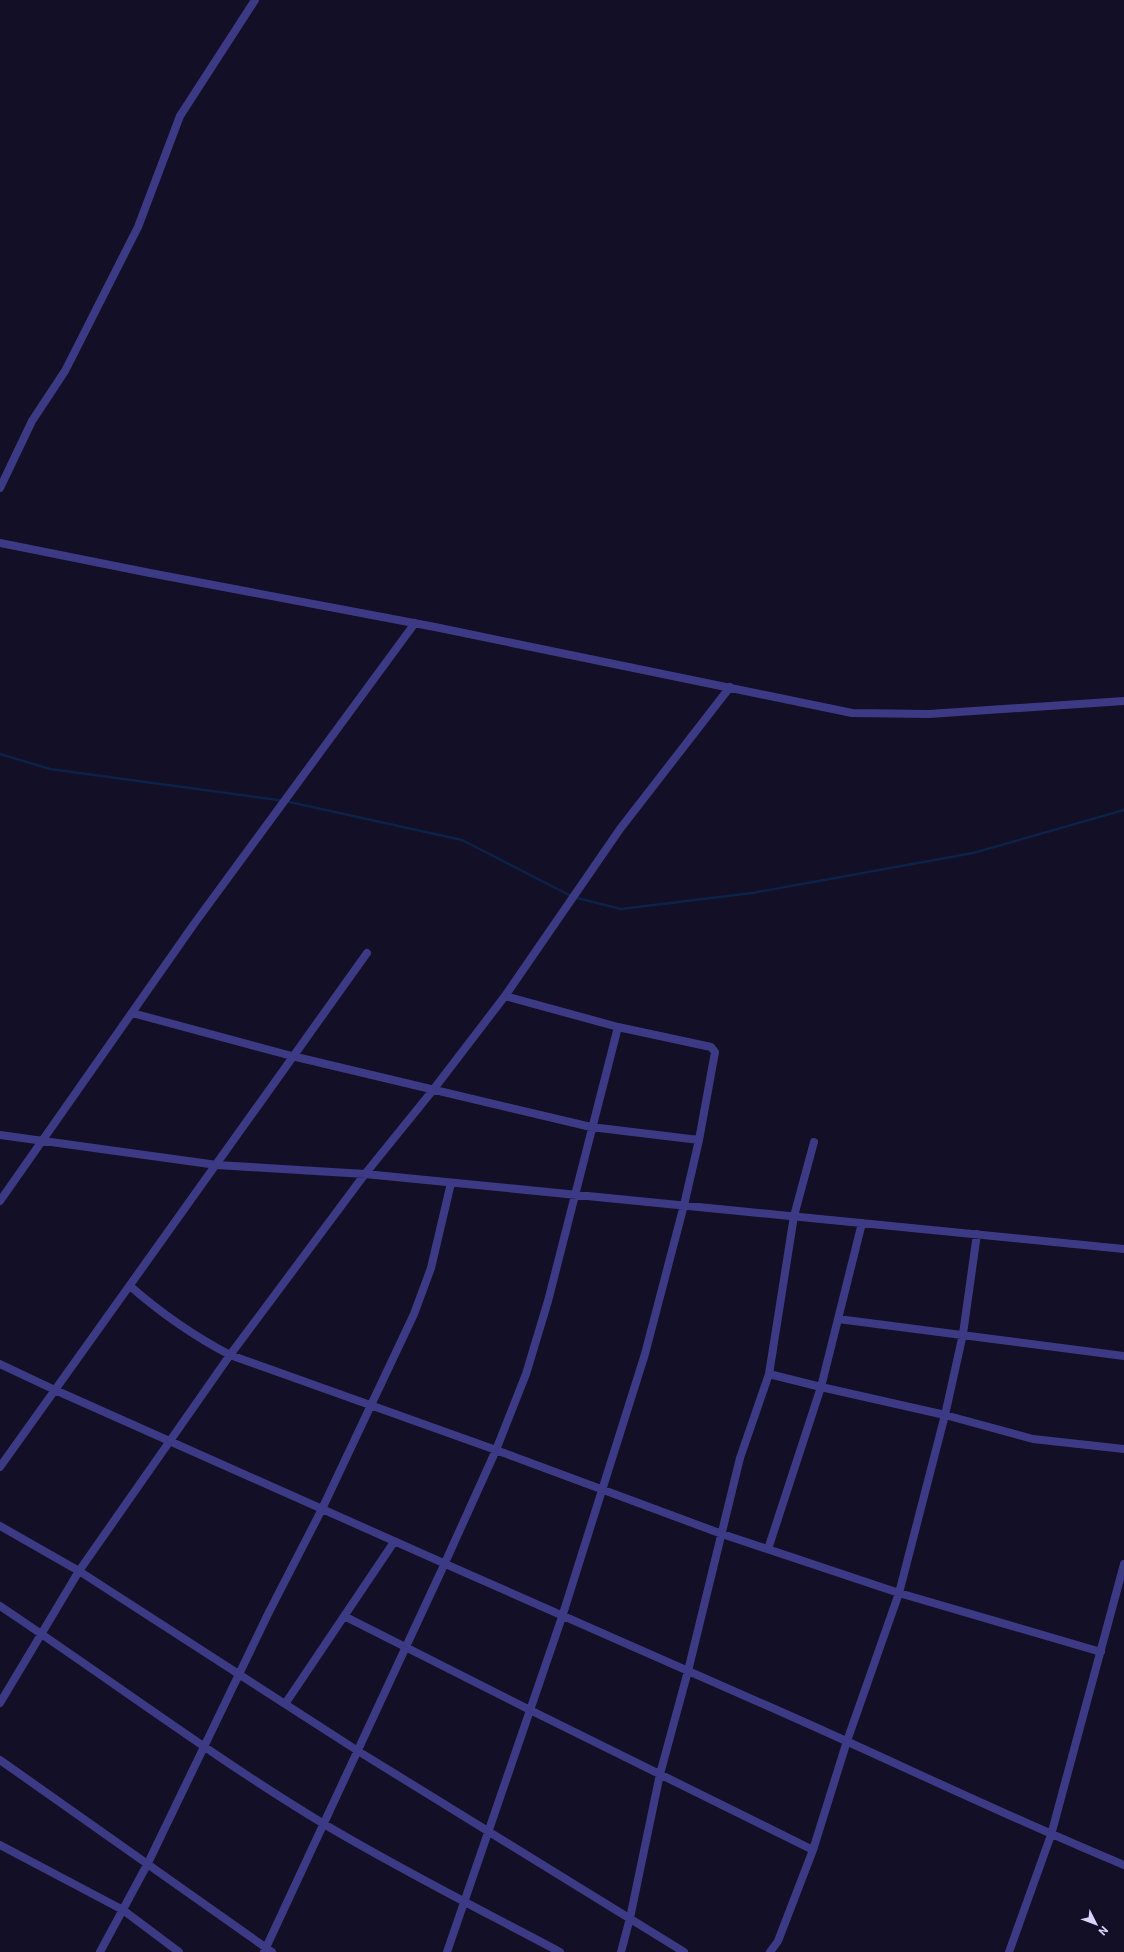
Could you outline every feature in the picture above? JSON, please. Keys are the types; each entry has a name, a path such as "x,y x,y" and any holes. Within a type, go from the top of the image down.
{"street":[{"path":"0,488 32,421 65,371 138,227 180,116 255,0"},
{"path":"0,543 415,623 852,713 929,714 1124,700"},
{"path":"0,1201 194,924 415,623"},
{"path":"0,1703 79,1571 230,1355 364,1174 433,1090 505,996 620,829 730,687"},
{"path":"0,1467 367,953"},
{"path":"447,1952 562,1617 645,1354 684,1205 699,1140 715,1052 714,1049 618,1028 505,996"},
{"path":"132,1013 292,1056 591,1127 699,1140"},
{"path":"0,1760 148,1863 267,1951 496,1450 528,1366 548,1301 591,1127 618,1028"},
{"path":"0,1136 42,1140 217,1165 364,1174 1124,1249"},
{"path":"620,1952 630,1918 660,1774 688,1671 740,1458 769,1374 794,1216 814,1142"},
{"path":"100,1952 148,1863 240,1675 269,1612 322,1509 414,1314 431,1268 451,1183"},
{"path":"768,1549 821,1387 862,1223"},
{"path":"770,1952 778,1942 813,1850 847,1741 899,1593 945,1414 963,1334 977,1234"},
{"path":"130,1286 161,1313 195,1336 230,1355 370,1407 496,1450 722,1534 899,1593 1101,1652"},
{"path":"838,1319 1124,1356"},
{"path":"0,1364 444,1565 847,1741 1051,1835 1124,1865"},
{"path":"769,1374 945,1414 1033,1439 1124,1449"},
{"path":"0,1526 79,1571 358,1751 684,1952"},
{"path":"285,1704 394,1542"},
{"path":"1009,1952 1051,1835 1124,1564"},
{"path":"0,1606 205,1747 324,1824 465,1902 560,1952"},
{"path":"344,1616 813,1850"},
{"path":"0,1845 123,1910 180,1952"}],"waterway":[{"path":"0,754 50,769 285,801 462,840 573,897 621,909 752,893 973,853 1124,810"}]}
